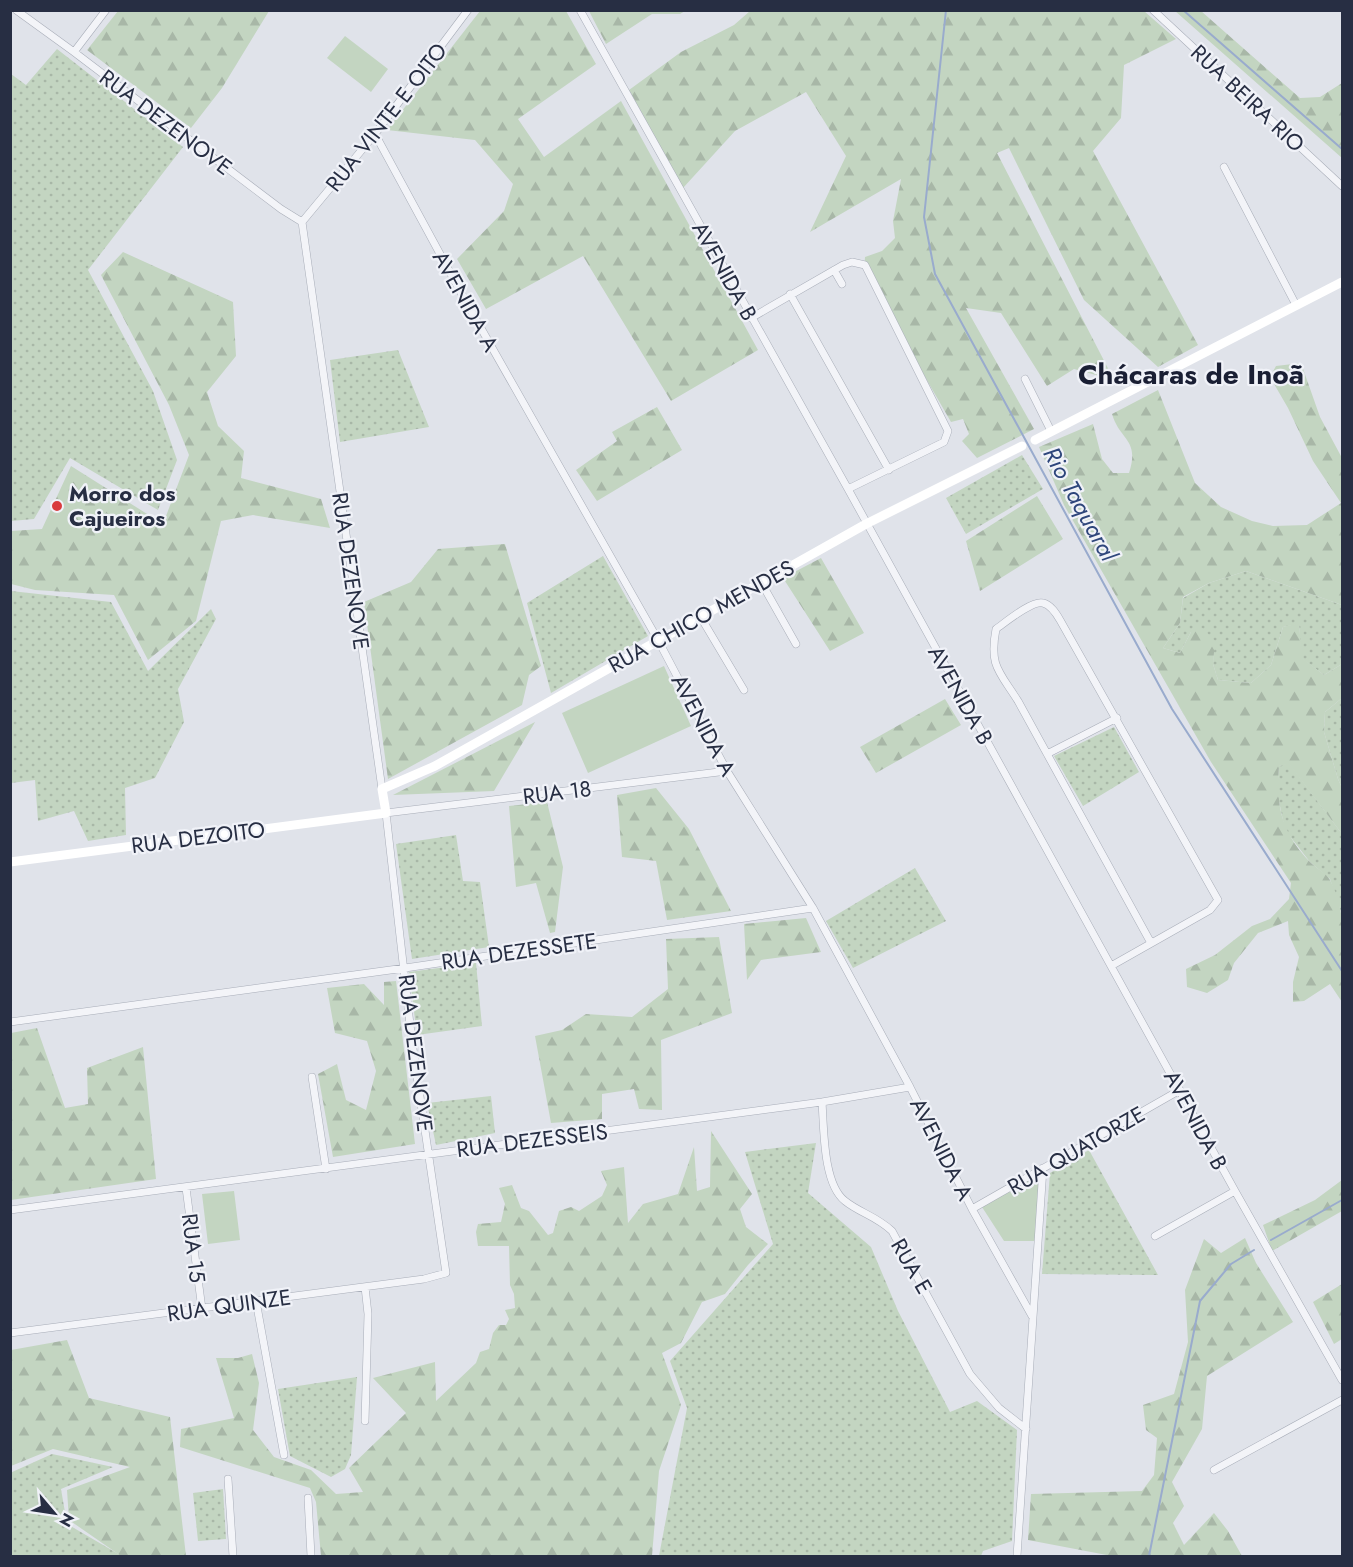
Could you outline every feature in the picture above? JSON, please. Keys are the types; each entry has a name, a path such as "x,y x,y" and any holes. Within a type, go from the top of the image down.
{"main road":[{"path":"1035,440 1342,282"},
{"name":"RUA CHICO MENDES","path":"382,789 435,766 866,524 1022,446"},
{"name":"RUA DEZENOVE","path":"382,789 386,813"},
{"name":"RUA DEZOITO","path":"10,862 386,813"}],"street":[{"name":"RUA DEZENOVE","path":"16,10 281,209 302,222 382,789"},
{"path":"74,52 106,10"},
{"name":"RUA VINTE E OITO","path":"302,222 375,134 468,10"},
{"name":"AVENIDA B","path":"580,10 848,489 1234,1191 1342,1380"},
{"name":"RUA BEIRA RIO","path":"1153,10 1342,186"},
{"name":"AVENIDA A","path":"375,134 465,300 658,640 727,771 813,908 910,1087 972,1209 1032,1316"},
{"path":"1224,167 1296,305"},
{"path":"751,318 834,270 852,262 865,265 948,431 944,442 848,489"},
{"path":"834,270 842,284"},
{"path":"790,294 889,470"},
{"path":"1025,379 1051,431"},
{"path":"761,582 796,644"},
{"path":"1111,966 1210,910 1218,900 1055,611 1042,603 1034,603 996,629 992,648 994,665 1018,701 1151,943"},
{"path":"700,616 744,690"},
{"path":"1047,754 1117,718"},
{"name":"RUA 18","path":"386,813 727,771"},
{"name":"RUA DEZENOVE","path":"386,813 412,1042 446,1273"},
{"name":"RUA DEZESSETE","path":"10,1022 405,968 813,908"},
{"path":"312,1077 326,1169"},
{"name":"RUA DEZESSEIS","path":"10,1210 822,1102 910,1087"},
{"name":"RUA QUATORZE","path":"972,1209 1180,1090"},
{"name":"RUA E","path":"822,1102 828,1167 834,1187 845,1201 872,1215 892,1231 925,1287 970,1374 999,1408 1026,1429"},
{"path":"1017,1557 1043,1168"},
{"name":"RUA 15","path":"186,1188 202,1309"},
{"path":"1155,1236 1234,1191"},
{"name":"RUA QUINZE","path":"10,1333 424,1279 446,1273"},
{"path":"365,1287 368,1314 365,1421"},
{"path":"256,1301 284,1455"},
{"path":"1214,1470 1342,1400"},
{"path":"228,1479 233,1557"},
{"path":"308,1498 311,1557"}],"green space":[{"path":"118,11 269,11 222,88 191,128 87,50"},
{"path":"480,11 566,11 596,64 518,119 544,157 621,101 758,350 671,401 583,256 486,309 457,259 504,211 513,184 475,140 387,130"},
{"path":"589,11 685,11 680,14 652,14 606,44"},
{"path":"750,11 1144,11 1176,39 1124,65 1121,118 1093,151 1198,345 1158,367 1084,300 1009,148 997,153 1114,380 1074,369 1047,386 1001,313 966,308 1034,429 977,458 962,441 969,434 963,419 951,422 864,271 865,257 882,251 895,238 893,221 901,179 810,232 846,156 806,92 735,131 683,188 629,90 681,52 734,25"},
{"path":"1175,11 1201,11 1300,98 1320,97 1342,83 1342,158"},
{"path":"345,36 388,69 371,92 327,58"},
{"path":"57,49 183,147 88,270 153,391 177,460 158,510 70,458 34,519 11,521 11,74 26,85"},
{"path":"123,252 233,302 236,356 207,392 218,426 244,451 241,478 321,499 330,528 253,515 221,521 196,621 148,660 114,595 35,590 11,584 11,531 42,529 71,466 163,524 189,455 169,405 101,275"},
{"path":"398,350 429,427 340,442 330,360"},
{"path":"1301,363 1320,417 1342,458 1342,605 1246,571 1209,583 1183,597 1180,623 1163,648 1180,653 1191,632 1202,628 1215,641 1213,664 1218,680 1251,683 1271,665 1283,627 1299,623 1302,658 1324,675 1342,664 1342,698 1325,712 1324,732 1342,788 1342,834 1289,764 1279,766 1278,794 1282,818 1292,840 1310,862 1328,877 1336,893 1344,939 1342,1002 1330,984 1304,1001 1293,1002 1293,982 1299,957 1289,935 1288,921 1258,933 1234,963 1228,980 1207,993 1187,987 1186,969 1215,955 1252,926 1270,919 1289,899 1291,883 1211,762 1064,505 1039,447 1093,424 1102,459 1113,473 1129,473 1132,462 1131,447 1115,423 1112,414 1158,390 1195,483 1221,507 1252,521 1273,526 1307,525 1341,503 1313,461 1288,408 1270,377 1276,366"},
{"path":"657,407 682,450 597,501 576,470 617,441 612,432"},
{"path":"1022,455 1043,489 966,534 946,498"},
{"path":"1037,496 1063,539 980,591 966,541"},
{"path":"505,544 541,666 529,675 522,705 388,779 364,602 411,582 438,549"},
{"path":"603,556 648,636 551,693 527,603"},
{"path":"821,558 864,633 830,651 783,578"},
{"path":"1246,571 1342,605 1342,664 1324,675 1301,658 1299,624 1283,627 1271,665 1251,683 1218,680 1213,664 1214,641 1191,632 1180,653 1163,648 1180,623 1183,598 1209,583"},
{"path":"11,591 111,602 148,671 211,609 216,619 178,689 184,722 155,778 125,788 126,835 88,841 74,811 38,821 35,780 11,783"},
{"path":"664,666 691,726 588,773 562,713"},
{"path":"1342,698 1342,788 1324,732 1325,712"},
{"path":"945,699 961,725 876,773 860,747"},
{"path":"535,722 494,791 393,795"},
{"path":"1114,727 1139,772 1083,806 1054,756"},
{"path":"1289,763 1342,834 1342,915 1330,879 1310,862 1285,830 1277,792 1279,766"},
{"path":"656,788 689,829 731,911 667,920 656,861 622,857 617,795"},
{"path":"547,802 563,867 555,932 550,933 536,883 516,887 509,806"},
{"path":"456,835 463,881 480,882 489,947 412,959 396,844"},
{"path":"915,868 946,921 853,968 826,921"},
{"path":"806,918 821,952 761,960 747,980 744,924"},
{"path":"719,937 732,1013 661,1040 662,1110 639,1109 634,1089 602,1094 602,1119 551,1123 535,1036 562,1030 586,1014 632,1017 668,989 666,939"},
{"path":"476,963 482,1026 417,1035 409,972"},
{"path":"396,981 415,1144 333,1157 318,1074 337,1064 346,1100 366,1110 376,1071 367,1041 335,1033 327,988 364,984 384,1005 384,982"},
{"path":"37,1028 65,1108 88,1104 87,1068 143,1047 156,1179 11,1200 11,1033"},
{"path":"491,1096 495,1133 436,1145 427,1103"},
{"path":"711,1131 752,1194 740,1209 746,1227 768,1244 725,1294 702,1302 681,1343 662,1353 681,1405 659,1471 652,1556 321,1556 316,1502 310,1488 180,1447 181,1429 234,1418 216,1358 238,1358 252,1354 259,1383 253,1430 274,1457 311,1470 336,1494 363,1492 349,1468 406,1413 373,1378 435,1362 436,1401 476,1363 480,1352 489,1349 493,1333 499,1325 506,1325 509,1319 505,1310 515,1308 514,1294 510,1285 509,1246 478,1246 476,1232 478,1224 501,1222 505,1204 499,1188 512,1185 521,1208 529,1211 548,1235 553,1233 559,1211 571,1207 579,1211 602,1196 607,1185 601,1171 624,1167 628,1223 643,1204 678,1194 694,1147 697,1191 710,1187"},
{"path":"816,1143 808,1193 871,1247 898,1311 950,1412 977,1401 1017,1430 1012,1541 983,1551 981,1556 659,1556 687,1408 670,1361 773,1244 745,1152"},
{"path":"1089,1150 1158,1275 1042,1274 1050,1173"},
{"path":"1039,1174 1035,1241 1004,1241 982,1207"},
{"path":"1342,1180 1342,1211 1272,1251 1263,1225 1315,1200"},
{"path":"234,1191 240,1240 208,1244 202,1194"},
{"path":"1245,1238 1256,1263 1293,1322 1207,1376 1202,1429 1172,1482 1184,1506 1173,1523 1184,1545 1214,1513 1228,1531 1242,1556 1112,1556 1028,1540 1031,1494 1142,1491 1154,1475 1157,1438 1146,1430 1143,1405 1174,1394 1188,1342 1185,1290 1204,1239 1221,1253"},
{"path":"1342,1284 1342,1339 1334,1344 1313,1302"},
{"path":"67,1340 89,1398 170,1417 186,1556 121,1556 69,1520 67,1490 130,1467 53,1449 11,1466 11,1350"},
{"path":"357,1377 351,1455 345,1469 331,1477 290,1456 278,1389"},
{"path":"52,1454 113,1467 61,1489 67,1524 122,1556 12,1556 10,1473"},
{"path":"223,1489 226,1539 198,1541 193,1493"}],"waterway":[{"name":"Rio Taquaral","path":"946,10 924,217 935,274 1172,709 1342,971"},
{"path":"1183,10 1342,149"},
{"path":"1271,1240 1342,1200"},
{"path":"1149,1556 1200,1301 1231,1264 1254,1250"}],"place":[{"name":"Morro dos Cajueiros","path":"57,506"}],"district":[{"name":"Chácaras de Inoã","path":"1191,374"}]}
